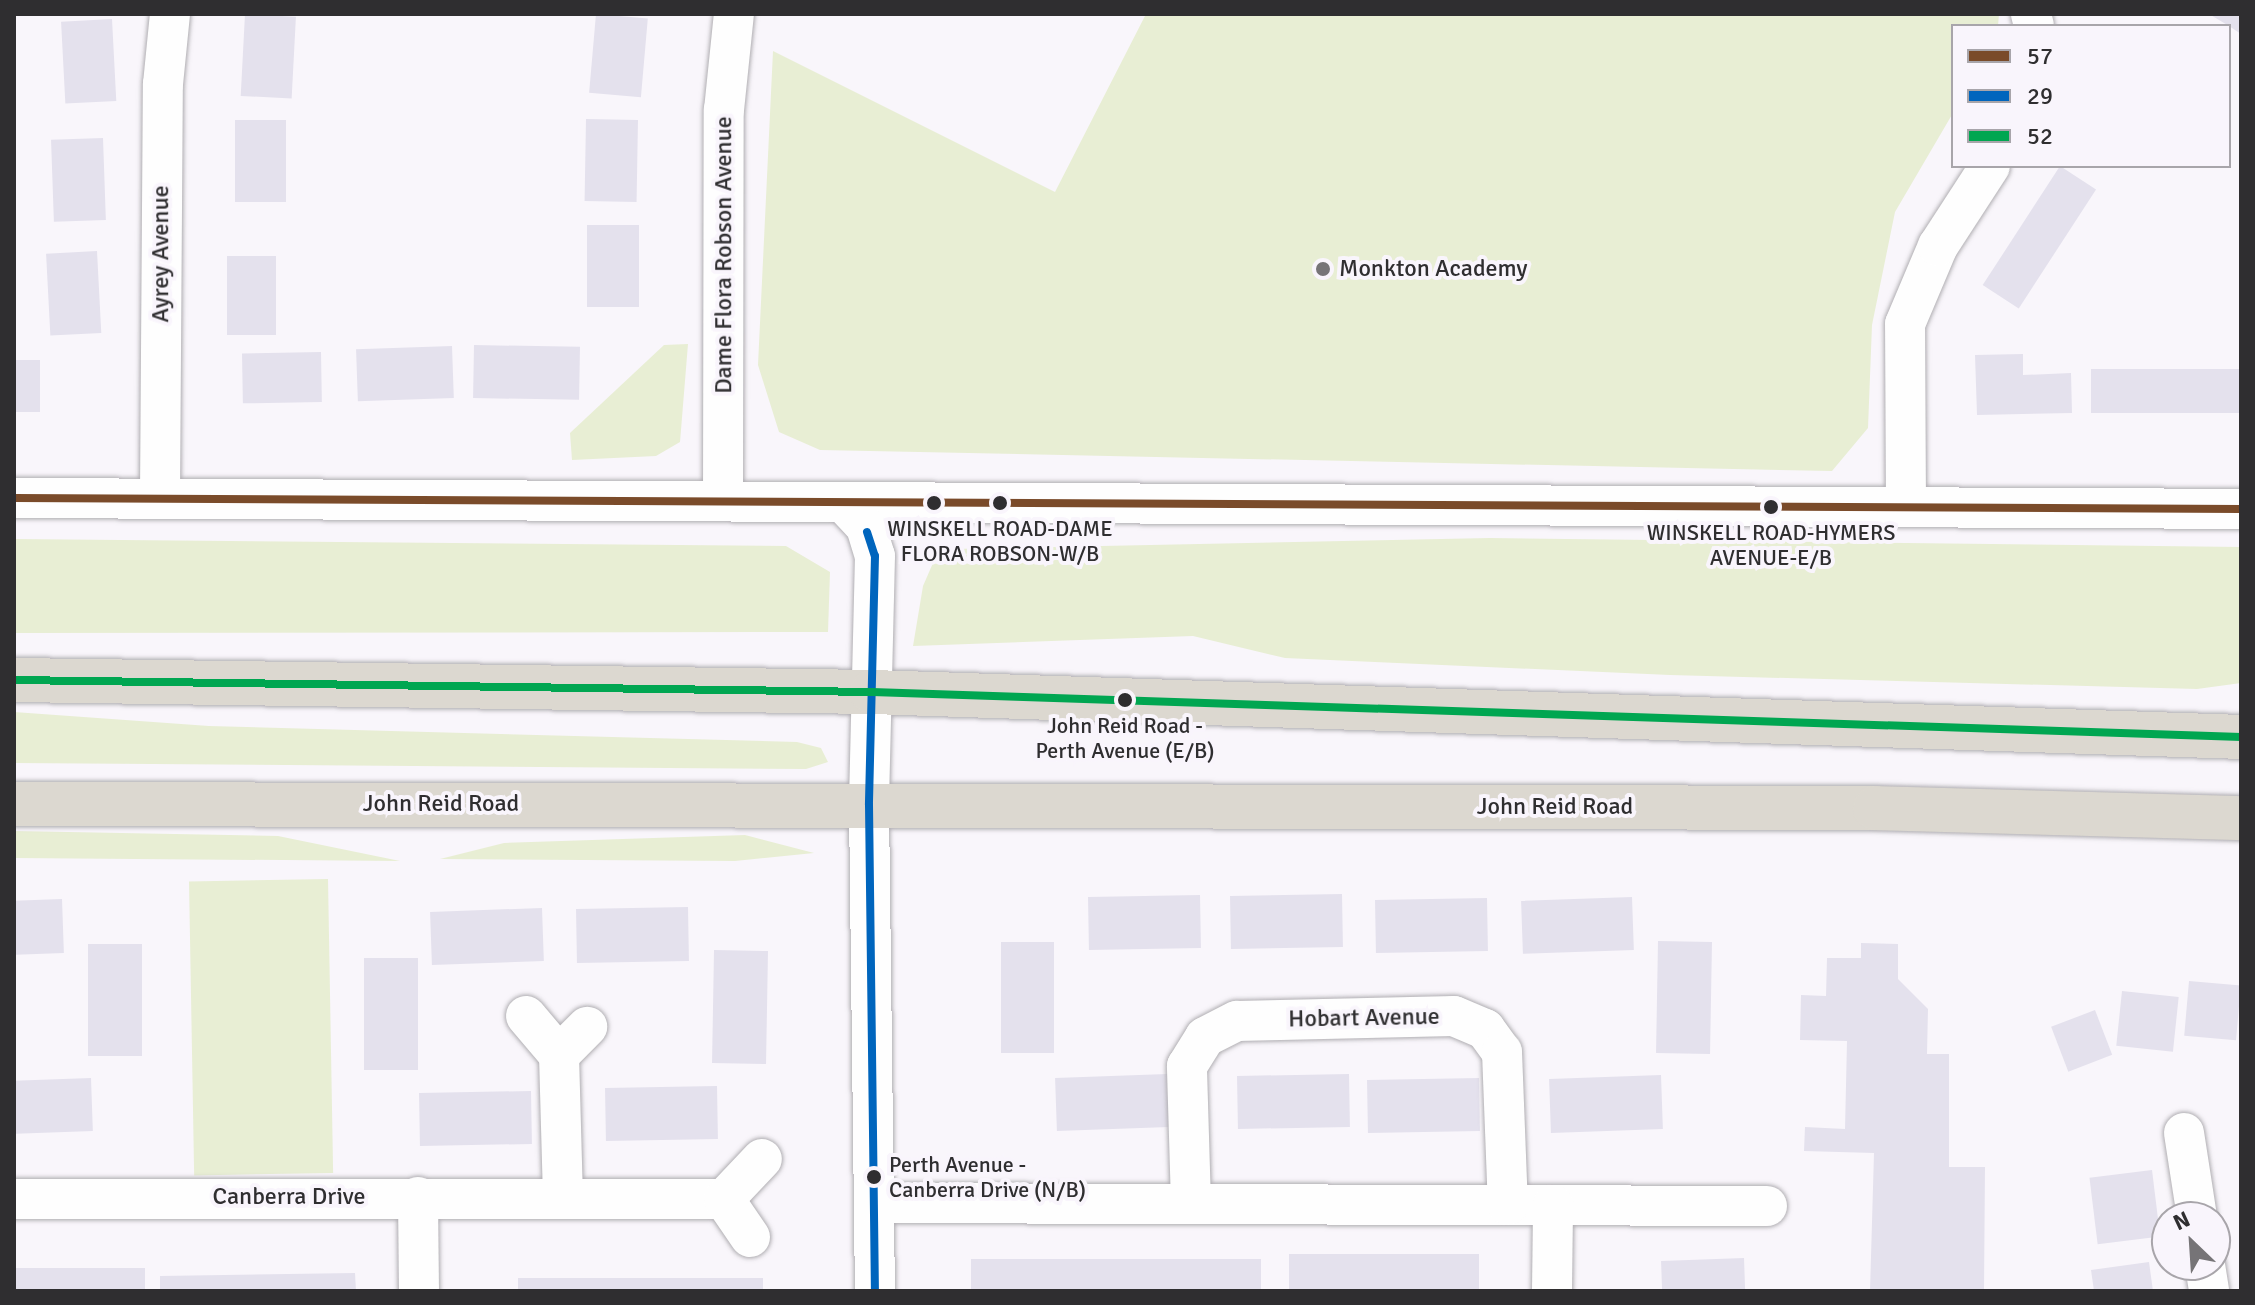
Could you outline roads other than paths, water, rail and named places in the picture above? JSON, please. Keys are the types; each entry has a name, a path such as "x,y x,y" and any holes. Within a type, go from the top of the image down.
{"highway":[{"path":"14,680 872,692 2241,737"},
{"name":"John Reid Road","path":"14,804 1859,808 2241,818"}],"street":[{"name":"Ayrey Avenue","path":"160,495 163,84 170,14"},
{"name":"Dame Flora Robson Avenue","path":"723,497 724,110 734,14"},
{"path":"1906,507 1905,324 1938,246 1989,168"},
{"path":"14,498 160,495 723,497 843,502 2241,509"},
{"path":"843,502 866,527 875,556 869,805 875,1291"},
{"path":"526,1016 559,1055 563,1197"},
{"name":"Hobart Avenue","path":"1191,1204 1187,1066 1205,1037 1237,1021 1454,1016 1485,1029 1502,1052 1508,1205"},
{"path":"559,1055 587,1027"},
{"path":"2184,1133 2195,1201"},
{"path":"750,1237 724,1199 762,1159"},
{"path":"418,1197 419,1291"},
{"name":"Canberra Drive","path":"14,1199 724,1199"},
{"path":"874,1203 1767,1206"},
{"path":"1552,1291 1553,1205"}],"place":[{"name":"Monkton Academy","path":"1323,269"},
{"name":"WINSKELL ROAD-DAME FLORA ROBSON-W/B","path":"1000,503"},
{"name":"WINSKELL ROAD-HYMERS AVENUE-E/B","path":"1771,507"},
{"name":"John Reid Road - Perth Avenue (E/B)","path":"1125,700"},
{"name":"Perth Avenue - Canberra Drive (N/B)","path":"874,1177"}]}
